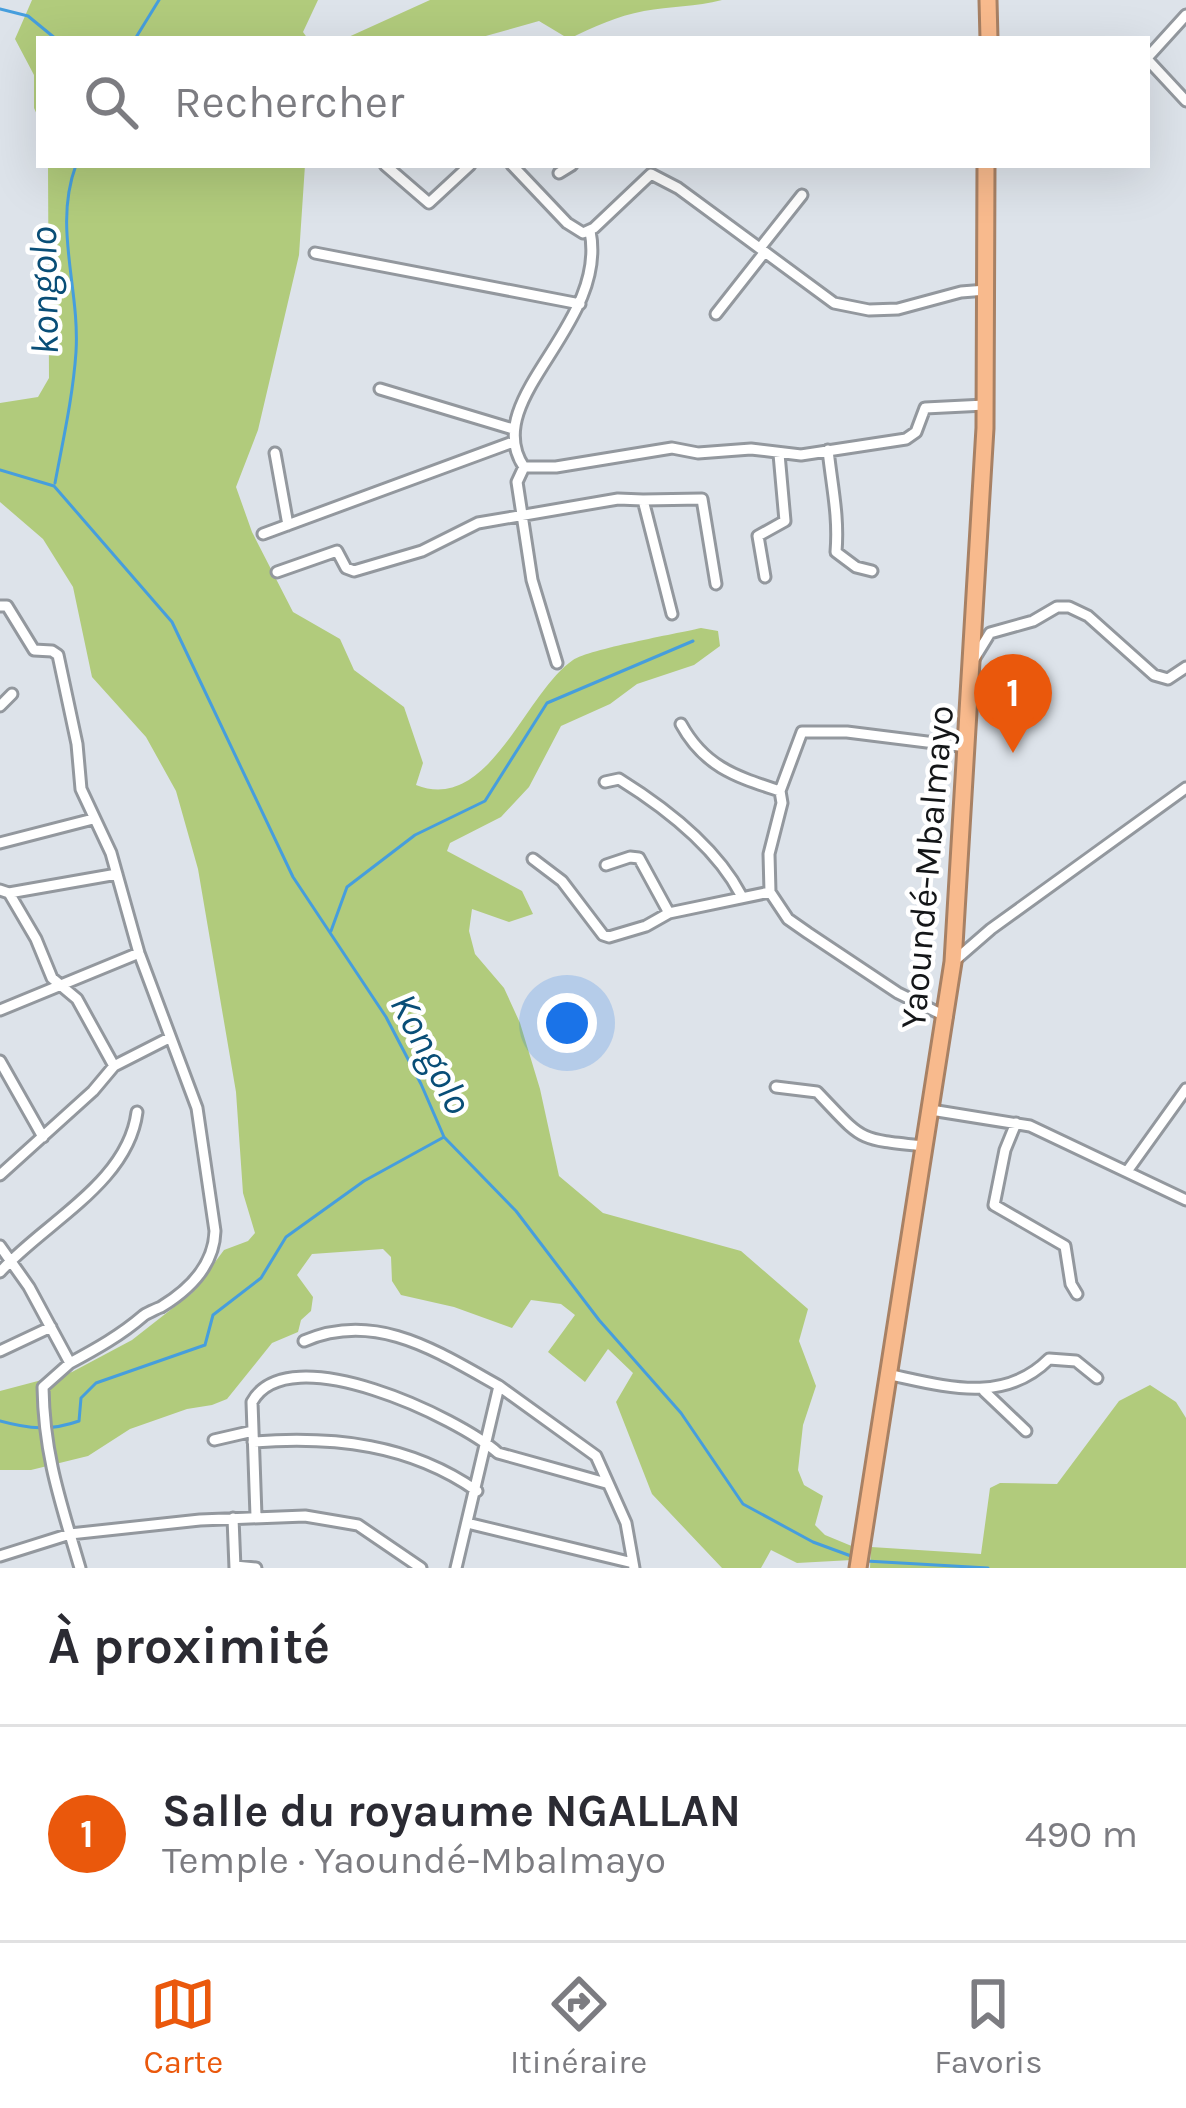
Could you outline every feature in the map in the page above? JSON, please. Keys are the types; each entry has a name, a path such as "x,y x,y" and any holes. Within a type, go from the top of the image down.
{"highway":[{"path":"988,0 989,36"},
{"name":"Yaoundé-Mbalmayo","path":"859,1559 953,962 986,405 986,168"}],"street":[{"path":"1150,55 1186,15"},
{"path":"1150,61 1186,101"},
{"path":"388,168 429,203 467,168"},
{"path":"515,168 566,223 583,233 648,169 823,298 851,308 898,310 986,290"},
{"path":"559,173 567,168"},
{"path":"716,314 802,195"},
{"path":"557,664 532,580 517,482 524,467 513,442 513,429 518,404 550,360 580,304 594,254 590,231"},
{"path":"315,253 580,304"},
{"path":"380,389 513,429"},
{"path":"524,467 556,467 672,448 801,455 906,439 916,432 925,408 933,405 986,405"},
{"path":"262,533 513,442"},
{"path":"828,450 839,515 836,552 856,567 872,571"},
{"path":"275,453 288,525"},
{"path":"765,577 758,536 785,521 779,454"},
{"path":"277,572 338,551 346,568 354,571 422,551 478,523 522,514 618,499 702,499 716,584"},
{"path":"643,500 672,614"},
{"path":"0,606 7,606 15,616 34,650 58,655 77,744 81,789 111,853 139,953 197,1108 215,1245 203,1272 190,1284 135,1326 70,1363 43,1387 51,1476 80,1568"},
{"path":"972,664 990,633 1069,607 1088,616 1154,675 1168,679 1186,667"},
{"path":"0,706 12,694"},
{"path":"681,724 688,737 726,772 780,791"},
{"path":"947,1017 898,993 788,919 770,892 769,854 782,803 780,791 797,738 807,730 969,747"},
{"path":"605,782 620,779 658,802 732,878 741,895"},
{"path":"953,962 991,929 1186,789"},
{"path":"0,843 93,819"},
{"path":"606,866 639,858 669,913"},
{"path":"533,859 562,881 603,935 614,937 669,913 770,892"},
{"path":"114,1066 77,999 52,978 29,926 4,892 117,874"},
{"path":"0,1010 139,953"},
{"path":"0,1174 93,1091 114,1066 169,1038"},
{"path":"0,1060 43,1136"},
{"path":"776,1087 817,1092 852,1130 868,1140 926,1146"},
{"path":"1128,1170 1186,1090"},
{"path":"1174,1106 1186,1116"},
{"path":"932,1111 1016,1123 1075,1144 1186,1200"},
{"path":"0,1272 114,1165 135,1130 137,1112"},
{"path":"1016,1123 1005,1150 994,1205 1065,1246 1077,1294"},
{"path":"0,1246 70,1363"},
{"path":"0,1351 51,1327"},
{"path":"304,1341 348,1330 387,1332 439,1353 499,1386 591,1450 626,1523 633,1566 467,1523"},
{"path":"887,1374 984,1391 1036,1372 1049,1359 1076,1361 1097,1378"},
{"path":"256,1516 251,1409 255,1394 280,1381 340,1381 386,1392 498,1453 606,1483"},
{"path":"456,1568 499,1386"},
{"path":"984,1391 1026,1431"},
{"path":"214,1440 253,1436 388,1449 430,1461 477,1491"},
{"path":"10,1568 3,1555 70,1534 256,1516 346,1520 375,1534 421,1568"},
{"path":"233,1518 235,1567 256,1568"}],"green space":[{"path":"32,0 318,0 303,32 306,36 36,36 36,112 34,75 15,39"},
{"path":"430,0 722,0 634,13 575,36 564,36 539,21 486,36 351,36"},
{"path":"48,168 305,168 299,255 258,430 236,487 252,532 293,612 340,639 354,670 404,707 423,763 416,785 442,789 464,782 485,767 555,676 573,660 701,628 718,631 720,646 694,665 637,684 610,704 561,726 529,787 501,817 450,843 447,851 522,891 533,914 509,922 472,909 469,931 475,954 504,988 520,1023 559,1176 603,1213 741,1251 808,1309 799,1341 816,1386 803,1425 798,1470 804,1485 823,1496 815,1525 825,1535 854,1547 852,1560 797,1563 771,1550 761,1568 722,1568 652,1494 616,1402 633,1373 608,1349 585,1382 548,1352 575,1315 561,1304 531,1300 512,1328 454,1307 401,1295 392,1281 391,1257 383,1249 312,1254 297,1275 313,1297 311,1311 301,1320 298,1332 272,1343 227,1399 130,1429 88,1456 31,1470 0,1470 0,1391 72,1372 132,1340 192,1293 224,1250 248,1241 255,1233 243,1193 236,1092 198,869 176,791 146,737 92,677 73,587 43,539 0,502 0,403 38,397 49,378"},
{"path":"1150,1385 1176,1402 1186,1418 1186,1568 870,1568 871,1547 981,1554 990,1488 1000,1483 1057,1484 1119,1401"}],"waterway":[{"name":"kongolo","path":"137,36 159,0"},
{"path":"0,9 28,16 52,36"},
{"name":"kongolo","path":"55,483 76,352 67,235 75,168"},
{"name":"Kongolo","path":"0,470 54,486 172,622 293,877 386,1017 444,1137 516,1211 599,1320 681,1413 743,1504 813,1542 851,1556"},
{"path":"331,931 347,887 415,835 485,801 547,703 693,641"},
{"path":"0,1421 40,1428 79,1421 81,1398 96,1383 205,1345 213,1315 261,1278 286,1237 364,1181 444,1137"},
{"name":"Kongolo","path":"866,1561 988,1568"}],"place":[{"name":"Salle du royaume NGALLAN","path":"1013,753"}]}
